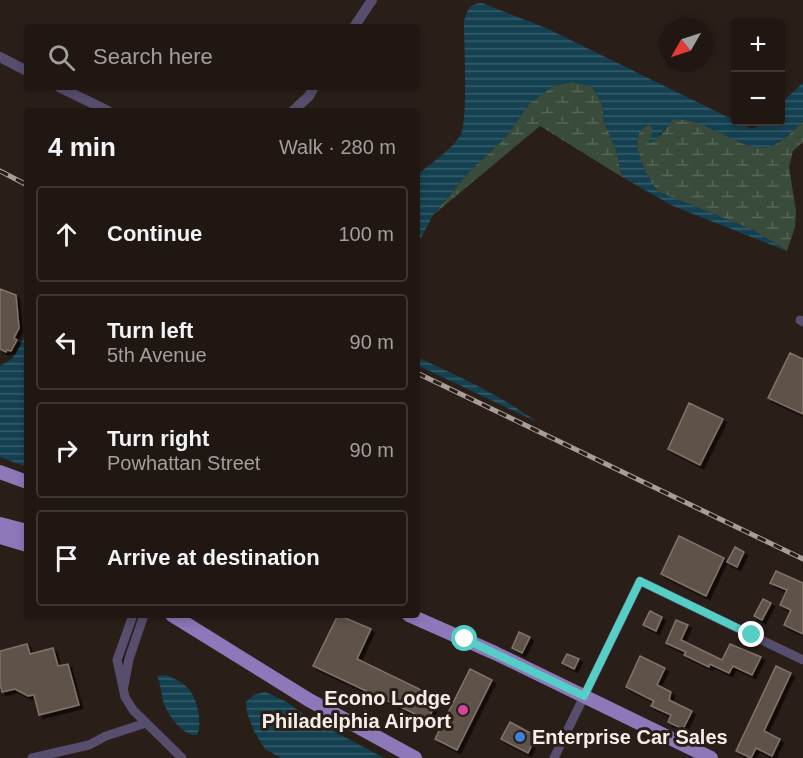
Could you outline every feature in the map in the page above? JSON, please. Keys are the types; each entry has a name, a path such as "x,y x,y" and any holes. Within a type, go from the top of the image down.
{"main road":[{"path":"0,472 24,481"},
{"path":"0,524 24,530"},
{"path":"0,537 24,544"},
{"path":"177,618 309,700 415,758"},
{"path":"416,618 495,653 711,758"}],"street":[{"path":"356,24 372,0"},
{"path":"0,57 24,69"},
{"path":"66,90 102,108"},
{"path":"296,108 311,90"},
{"path":"554,758 640,581 803,660"},
{"path":"132,618 117,660 123,691 130,706 182,758"},
{"path":"123,691 127,666 143,618"},
{"path":"33,758 89,744 146,723"}],"green space":[{"path":"572,82 591,86 602,102 604,122 616,150 622,177 540,126 433,215 469,172 505,138 529,104 553,86"},
{"path":"673,119 698,123 749,146 760,148 778,143 803,122 803,142 793,151 789,167 796,211 795,227 787,251 753,230 659,192 644,168 638,147 638,137 641,130 649,125 653,129 650,139 661,135"}],"water":[{"path":"482,3 546,28 731,119 731,126 746,126 752,129 758,126 785,126 785,99 803,83 803,122 783,139 769,147 759,148 748,145 698,123 685,120 673,120 653,142 649,143 653,129 649,125 641,130 638,137 638,147 644,168 659,192 753,230 787,251 673,206 622,177 616,150 604,122 602,102 591,86 572,82 553,86 529,104 505,138 469,172 433,215 420,240 420,172 458,139 463,126 464,22 469,8"},
{"path":"24,337 24,466 0,457 0,366 12,359"},
{"path":"420,358 494,395 537,422 420,366"},
{"path":"167,675 186,686 194,698 199,717 197,735 187,733 182,729 166,709 157,676"},
{"path":"265,692 285,701 309,718 384,758 281,758 265,749 247,713 246,702 254,695"}],"building":[{"path":"0,289 16,295 19,328 14,338 17,340 11,351 6,352 0,349"},
{"path":"790,353 803,359 803,414 768,398"},
{"path":"689,403 723,419 700,465 668,449"},
{"path":"679,536 724,558 706,596 661,574"},
{"path":"735,547 744,552 737,567 727,562"},
{"path":"776,571 803,583 803,634 784,625 791,610 780,605 787,590 770,583"},
{"path":"763,599 771,603 762,620 754,616"},
{"path":"650,611 662,617 656,631 643,625"},
{"path":"337,618 345,618 371,629 357,659 438,698 428,720 313,666"},
{"path":"676,620 688,625 681,640 722,660 730,644 761,657 752,675 733,666 729,673 710,664 709,667 684,655 686,652 666,643"},
{"path":"519,632 530,637 522,653 512,648"},
{"path":"27,644 30,654 53,648 58,666 68,664 79,705 39,715 34,695 28,696 15,689 2,692 0,651"},
{"path":"567,654 579,659 574,669 562,663"},
{"path":"640,656 665,668 657,685 671,692 669,700 692,711 683,729 668,722 671,715 651,706 654,701 626,687"},
{"path":"776,666 791,673 764,731 780,739 772,756 756,748 751,758 736,751"},
{"name":"Econo Lodge Philadelphia Airport","path":"470,669 492,680 457,750 435,739"},
{"path":"510,722 536,736 528,753 501,739"}],"railway":[{"path":"0,171 24,183"},
{"path":"420,374 803,559"}],"place":[{"name":"Econo Lodge Philadelphia Airport","path":"463,710"},
{"name":"Enterprise Car Sales","path":"520,737"}],"route":[{"path":"465,639 584,696 640,581 752,635"}]}
